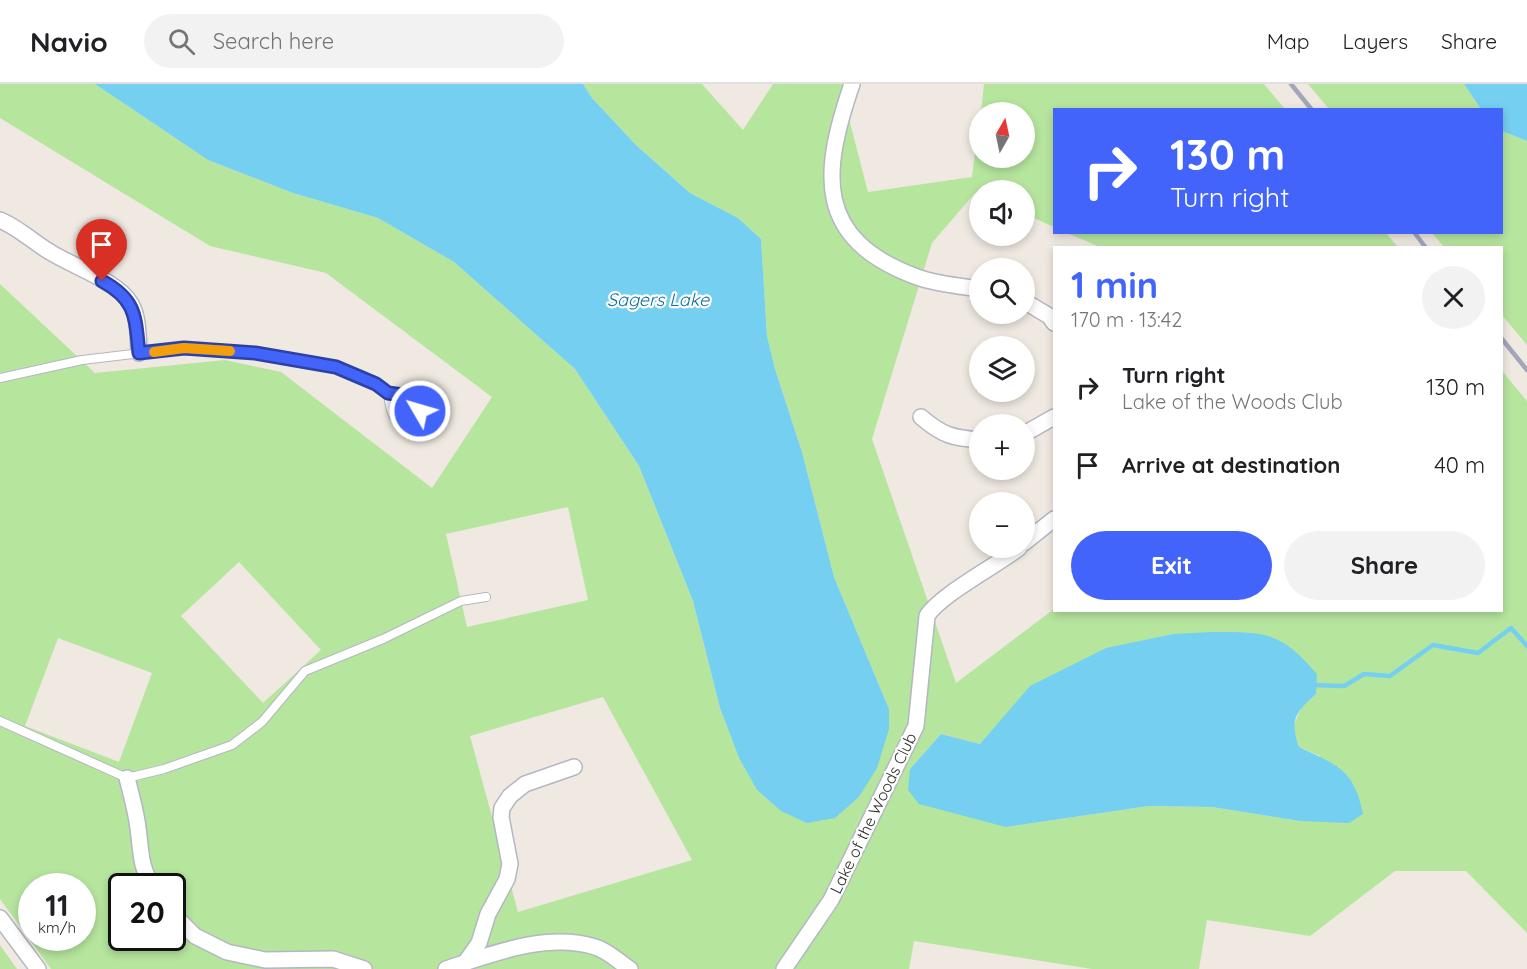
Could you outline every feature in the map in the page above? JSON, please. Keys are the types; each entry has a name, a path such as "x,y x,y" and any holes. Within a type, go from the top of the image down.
{"street":[{"path":"852,84 832,152 831,182 839,216 855,240 881,260 918,278 969,287"},
{"path":"0,220 19,230 49,252 120,291 131,304 136,317 139,353"},
{"path":"1035,308 1049,316 1053,322"},
{"path":"921,417 941,433 969,439"},
{"path":"1035,428 1053,418"},
{"path":"1035,534 1053,520"},
{"name":"Lake of the Woods Club","path":"784,969 831,900 916,726 927,616 934,604 1006,558"},
{"path":"465,963 480,943 488,914 507,879 510,864 501,817 502,808 510,796 525,784 574,767"},
{"path":"128,777 145,873"},
{"path":"0,918 38,969"},
{"path":"186,927 195,936 227,952 264,960 333,959 364,969"},
{"path":"447,969 493,954 567,941 597,947 630,969"}],"lane":[{"path":"0,378 82,360 184,348 255,353 336,367 376,384 388,393 410,396 420,411 414,422 404,424 394,420 389,411 388,393"},
{"path":"0,721 128,777 164,769 232,745 262,722 305,671 383,639 461,601 486,597"}],"green space":[{"path":"0,84 95,84 208,160 293,193 378,218 454,262 575,369 639,466 693,601 720,708 739,758 757,790 781,811 859,797 880,755 889,709 834,577 802,452 775,369 767,336 761,239 738,218 690,193 636,145 592,98 583,84 702,84 743,130 773,84 859,84 848,115 868,192 972,177 973,168 1035,168 1035,102 982,102 984,84 1264,84 1284,108 1053,108 1053,227 1035,218 1035,180 969,180 969,200 932,243 872,439 956,683 1053,610 1053,612 1503,612 1503,372 1527,401 1527,933 1466,871 1395,871 1310,936 1207,920 1199,969 1092,969 914,941 909,969 51,969 38,951 96,951 96,873 18,873 18,924 0,899 0,284 95,373 225,360 281,372 432,488 492,397 326,273 210,246 0,118","holes":["568,507 588,600 467,627 446,534","239,562 321,650 263,703 181,616","1173,634 1316,694 1301,708 1293,727 1299,747 1320,756 1300,821 1212,807 1149,806 1006,827 910,769 941,734 980,744 1085,661 1106,649","58,638 152,673 119,762 25,726","603,697 692,860 518,912 470,736"]},
{"path":"1308,84 1464,84 1480,108 1328,108"},
{"path":"1503,131 1527,141 1527,345 1503,316 1503,246 1443,246 1433,234 1503,234"},
{"path":"1069,234 1387,234 1397,246 1097,246"},
{"path":"0,945 17,969 0,969"}],"water":[{"name":"Sagers Lake","path":"95,84 583,84 592,98 636,145 690,193 738,218 761,239 767,336 775,369 802,452 834,577 889,709 889,729 877,768 859,797 835,818 807,823 781,811 757,790 739,758 720,708 693,601 639,466 575,369 454,262 378,218 293,193 208,160"},
{"path":"1464,84 1527,84 1527,141 1503,131 1503,108 1480,108"},
{"path":"1213,632 1260,634 1272,637 1293,650 1317,674 1316,694 1296,718 1295,730 1299,747 1342,770 1355,787 1363,814 1349,823 1300,821 1212,807 1149,806 1006,827 919,804 908,790 910,769 941,734 980,744 1030,686 1106,648 1173,634"}],"waterway":[{"path":"1311,685 1344,686 1364,674 1390,676 1433,645 1478,653 1511,628 1527,646"}],"railway":[{"path":"1291,84 1310,108"},
{"path":"1416,234 1424,246"},
{"path":"1503,340 1527,370"}],"slow traffic":[{"path":"154,352 184,348 230,351"}],"route":[{"path":"102,281 120,291 131,304 136,317 139,353 184,348 255,353 336,367 376,384 388,393 410,396 420,411"}]}
